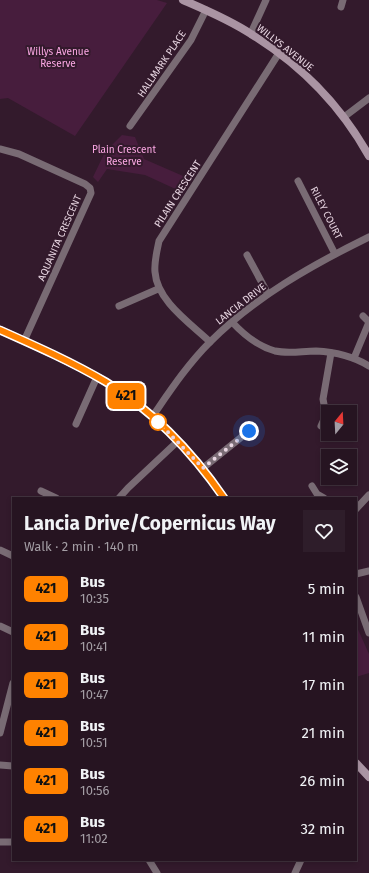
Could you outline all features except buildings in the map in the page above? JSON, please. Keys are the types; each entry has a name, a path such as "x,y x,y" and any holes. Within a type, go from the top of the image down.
{"street":[{"name":"WILLYS AVENUE","path":"183,0 206,10 251,34 279,53 311,80 344,117 369,156"},
{"path":"251,34 266,0"},
{"name":"HALLMARK PLACE","path":"130,126 191,40 206,10"},
{"name":"PILAIN CRESCENT","path":"210,342 168,303 158,289 155,272 155,260 159,241 279,53"},
{"path":"344,117 369,98"},
{"name":"AQUANITA CRESCENT","path":"0,149 19,154 85,184 91,189 91,193 24,341"},
{"name":"RILEY COURT","path":"298,181 335,254"},
{"name":"LANCIA DRIVE","path":"152,417 185,370 210,342 232,322 268,294 335,254 369,237"},
{"path":"247,255 268,294"},
{"path":"119,306 158,289"},
{"path":"354,358 369,322 363,316"},
{"path":"232,322 250,339 266,348 288,352 331,353 354,358 369,366"},
{"path":"0,330 97,377 117,390 152,417 178,441 203,468 223,497"},
{"path":"324,405 323,399 331,353"},
{"path":"76,424 97,377"},
{"path":"203,468 249,431"},
{"path":"122,497 178,441"},
{"path":"312,486 314,496"},
{"path":"40,491 54,497"},
{"path":"357,508 369,495"},
{"path":"0,550 12,556"},
{"path":"357,574 369,571"},
{"path":"357,600 369,633"},
{"path":"0,626 12,632"},
{"path":"0,733 3,705 12,685"},
{"path":"357,763 369,777"},
{"path":"0,765 12,766"},
{"path":"0,842 12,842"},
{"path":"150,861 157,873"},
{"path":"295,873 301,861"}],"green space":[{"name":"Willys Avenue Reserve","path":"0,0 157,0 167,3 75,136 8,98 0,99"},
{"name":"Plain Crescent Reserve","path":"122,135 135,137 144,159 190,179 182,192 145,175 107,169 98,182 93,177 105,152"},
{"path":"357,627 369,654 369,673 357,677"}],"bus line":[{"name":"421","path":"0,330 72,364 97,377 117,390 152,417 190,453 203,468 223,497"}],"route":[{"path":"158,422 203,468 249,431"}]}
